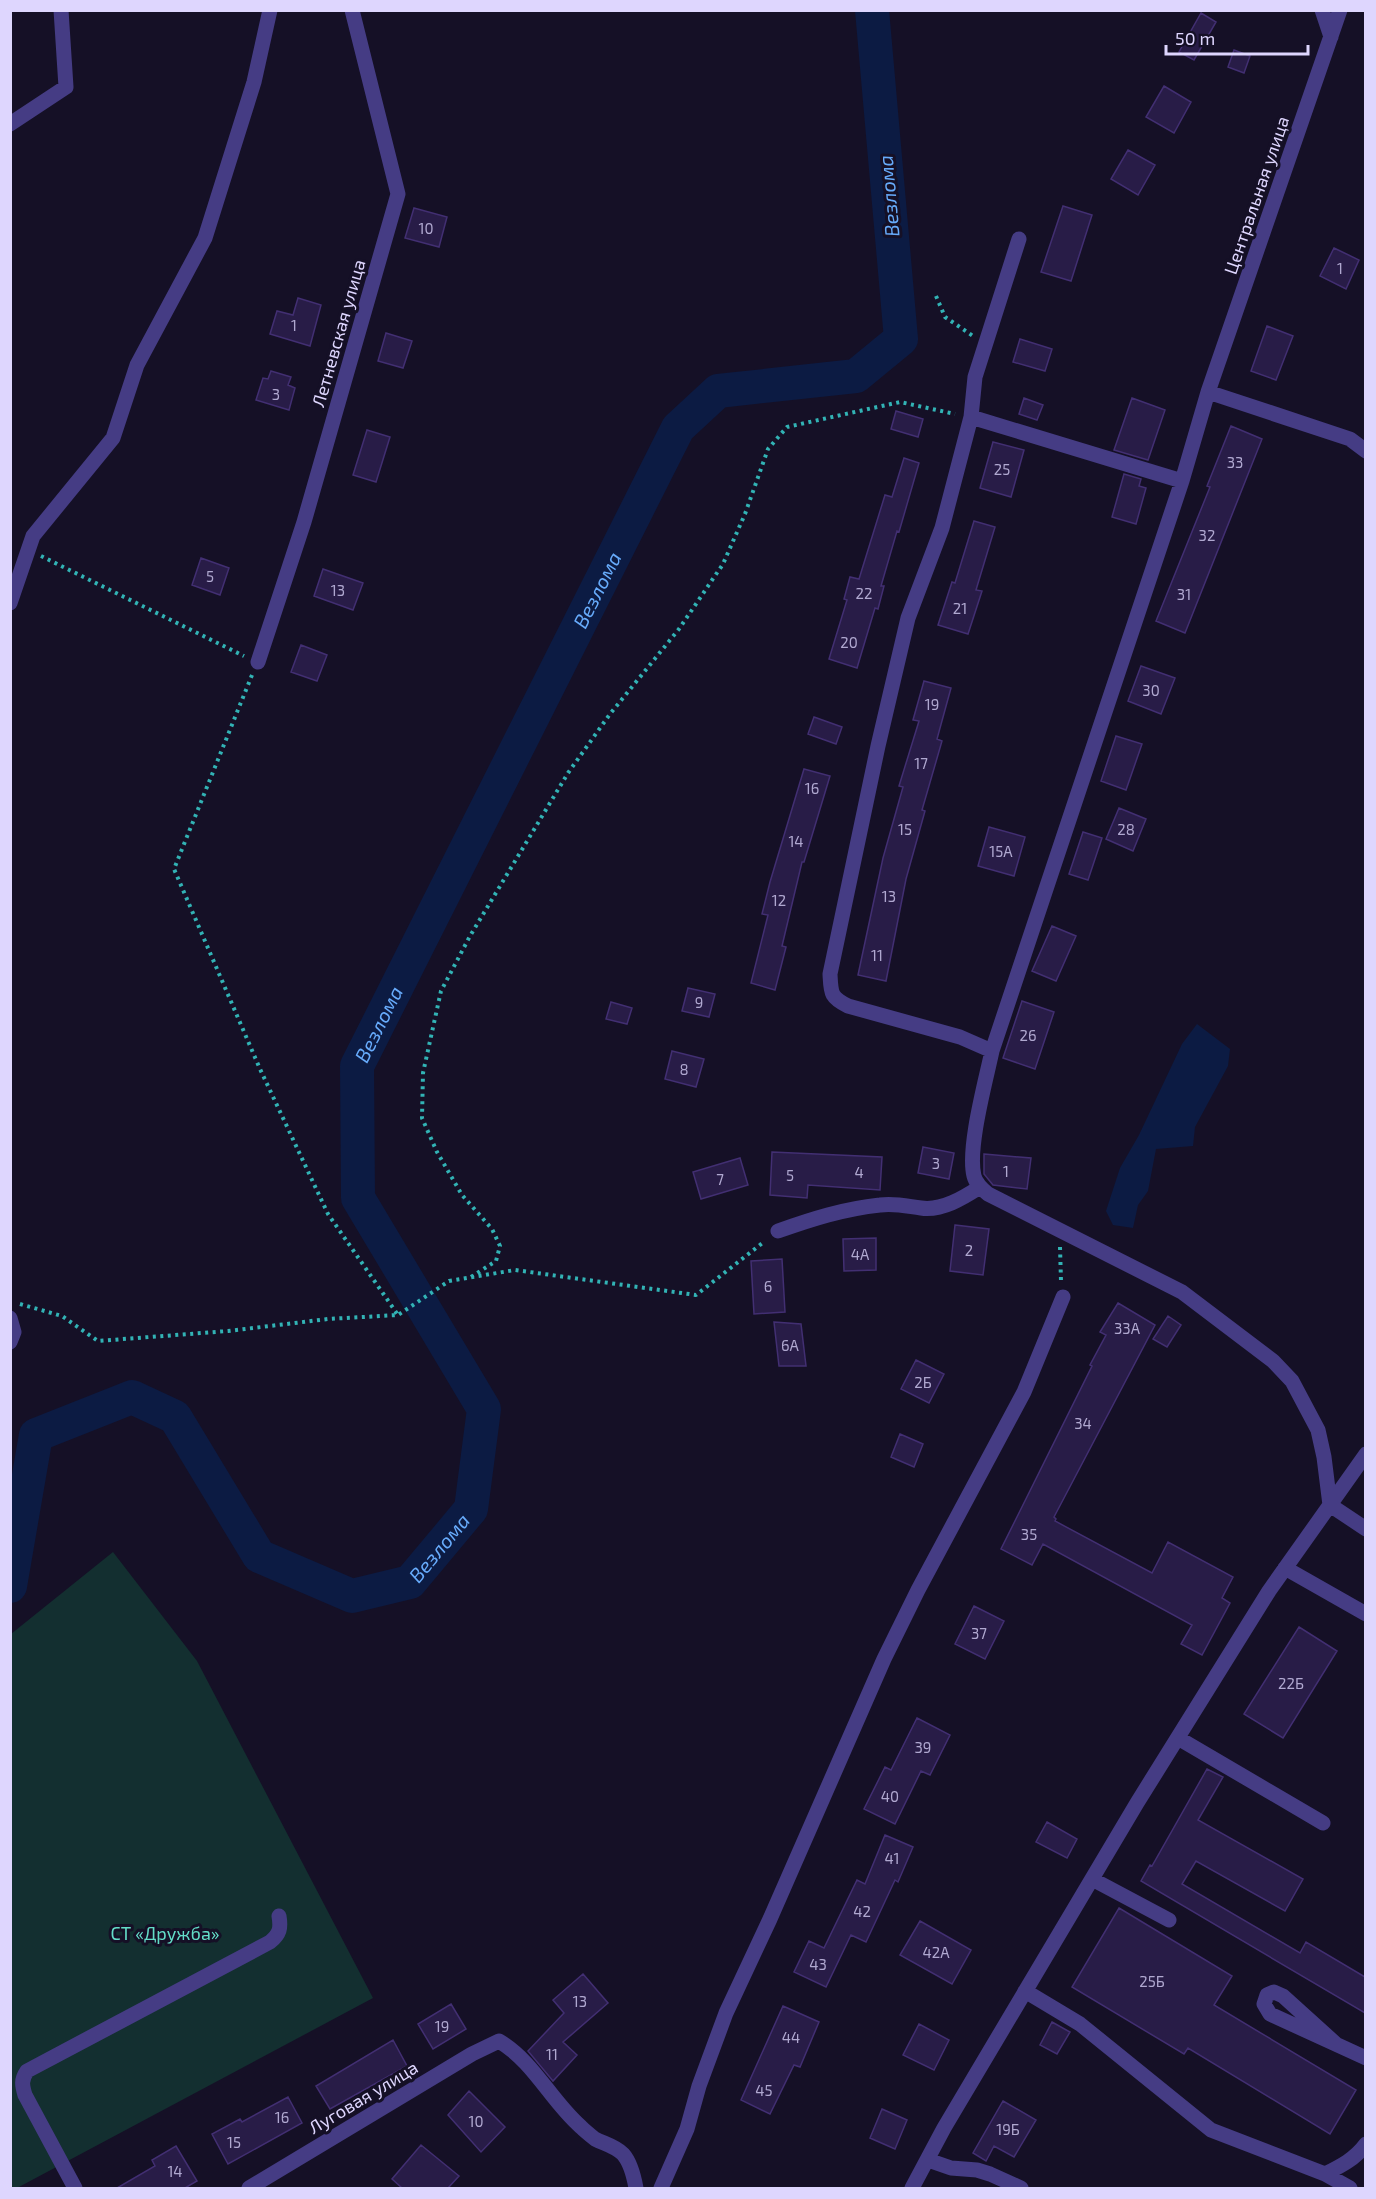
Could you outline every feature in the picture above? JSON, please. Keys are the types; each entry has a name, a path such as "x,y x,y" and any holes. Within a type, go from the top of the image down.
{"street":[{"path":"10,124 66,87 61,10"},
{"path":"10,603 33,536 113,438 137,365 206,238 254,82 270,10"},
{"name":"Летневская улица","path":"258,662 304,522 399,194 352,10"},
{"path":"1322,10 1331,37"},
{"name":"Центральная улица","path":"980,1187 974,1179 972,1166 975,1136 992,1051 1182,481 1208,392 1340,10"},
{"path":"992,1051 960,1037 848,1006 835,1000 831,991 830,974 908,618 942,528 971,417 975,377 1019,239"},
{"path":"1208,392 1350,439 1365,451"},
{"path":"971,417 1182,481"},
{"path":"778,1231 826,1214 878,1205 897,1203 923,1209 936,1208 957,1201 980,1187 988,1194 1182,1292 1274,1361 1292,1381 1318,1430 1330,1505 1365,1529"},
{"path":"661,2188 687,2129 699,2086 726,2013 770,1919 884,1659 918,1590 1024,1392 1063,1297"},
{"path":"10,1318 15,1332 10,1342"},
{"path":"912,2188 1025,1991 1178,1738 1285,1568 1365,1455"},
{"path":"1285,1568 1365,1614"},
{"path":"1178,1738 1323,1823"},
{"path":"1092,1879 1169,1920"},
{"path":"75,2188 16,2085 27,2071 270,1942 278,1935 281,1927 279,1916"},
{"path":"1025,1991 1080,2024 1211,2130 1325,2174 1350,2188"},
{"name":"Луговая улица","path":"249,2188 462,2060 499,2041 524,2061 580,2127 624,2155 634,2177 636,2188"},
{"path":"1336,2044 1365,2058"},
{"path":"1325,2174 1351,2160 1365,2144"},
{"path":"928,2160 951,2168 977,2170 1021,2188"}],"path":[{"path":"936,296 945,318 969,334"},
{"path":"471,1277 496,1261 500,1246 492,1229 462,1196 437,1152 422,1118 423,1073 441,991 470,936 568,772 610,714 679,629 723,564 745,514 768,450 787,427 900,402 971,417"},
{"path":"28,550 258,662 174,869 260,1069 328,1214 398,1315"},
{"path":"16,1303 62,1316 98,1341 228,1331 328,1319 398,1315 449,1281 515,1270 696,1295 778,1231"},
{"path":"1062,1232 1059,1254 1063,1297"}],"green space":[{"name":"СТ «Дружба»","path":"113,1552 197,1661 373,1998 17,2188 11,2188 11,1634"}],"water":[{"path":"1197,1024 1230,1049 1228,1066 1195,1127 1193,1146 1156,1149 1148,1191 1138,1205 1133,1228 1113,1225 1106,1211 1120,1168 1139,1135 1182,1044"}],"building":[{"path":"1201,13 1216,22 1194,60 1179,52"},
{"path":"1234,50 1250,56 1244,73 1228,67"},
{"path":"1164,86 1191,102 1174,133 1146,117"},
{"path":"1128,150 1155,165 1138,195 1111,179"},
{"path":"1063,206 1092,215 1071,281 1041,272"},
{"path":"414,208 447,217 439,247 405,238"},
{"path":"1334,248 1359,260 1346,289 1320,276"},
{"path":"298,298 321,305 310,346 270,334 277,311 293,315"},
{"path":"1267,326 1293,336 1276,380 1251,371"},
{"path":"386,333 412,341 403,368 378,361"},
{"path":"1020,339 1052,349 1045,371 1013,362"},
{"path":"271,371 291,377 288,385 295,388 289,410 256,400 263,378 268,379"},
{"path":"1024,398 1043,405 1037,420 1019,414"},
{"path":"1132,398 1165,410 1148,460 1114,450"},
{"path":"896,411 923,419 918,437 891,429"},
{"path":"1231,426 1262,439 1185,633 1156,621 1210,487 1207,486"},
{"path":"367,430 390,437 376,482 353,475"},
{"path":"993,442 1024,450 1011,497 980,488"},
{"path":"904,458 919,463 881,586 884,586 878,609 875,608 857,668 829,659 847,600 844,599 850,577 859,579 885,495 892,497"},
{"path":"1124,474 1141,479 1139,486 1146,488 1136,524 1112,517"},
{"path":"974,521 995,527 976,590 982,591 968,634 938,625 952,582 955,583"},
{"path":"201,558 229,568 220,595 192,585"},
{"path":"323,569 363,583 353,610 314,596"},
{"path":"301,645 327,655 317,681 291,672"},
{"path":"1141,666 1175,678 1161,714 1128,701"},
{"path":"924,681 951,688 937,739 942,741 922,810 925,811 906,879 886,981 858,975 883,858 903,787 899,786 919,721 913,720"},
{"path":"814,717 842,727 836,744 808,734"},
{"path":"1116,736 1142,744 1126,790 1101,781"},
{"path":"804,769 830,776 804,862 802,862 782,946 786,947 775,990 751,983 768,915 762,914"},
{"path":"1119,808 1146,819 1133,851 1106,839"},
{"path":"989,827 1025,837 1014,876 978,866"},
{"path":"1083,832 1102,838 1088,880 1069,874"},
{"path":"1052,926 1076,936 1056,981 1032,971"},
{"path":"688,988 715,994 709,1017 682,1011"},
{"path":"1022,1001 1054,1012 1035,1069 1003,1058"},
{"path":"611,1002 632,1008 627,1024 606,1019"},
{"path":"672,1051 704,1059 696,1087 665,1079"},
{"path":"923,1147 954,1153 949,1179 918,1173"},
{"path":"772,1152 882,1157 880,1190 808,1185 807,1198 770,1195"},
{"path":"984,1154 1031,1158 1027,1189 993,1185 984,1174"},
{"path":"740,1158 748,1185 701,1199 693,1172"},
{"path":"955,1225 989,1229 983,1275 950,1271"},
{"path":"876,1238 876,1270 844,1271 843,1239"},
{"path":"782,1259 785,1312 754,1314 751,1261"},
{"path":"1118,1303 1155,1325 1054,1517 1055,1521 1152,1573 1168,1542 1233,1577 1222,1598 1230,1603 1202,1655 1181,1644 1192,1625 1043,1544 1032,1565 1001,1549 1092,1366 1090,1365 1106,1335 1100,1332"},
{"path":"1168,1316 1181,1325 1167,1347 1153,1339"},
{"path":"774,1322 801,1324 806,1366 779,1366"},
{"path":"916,1360 944,1374 929,1403 901,1389"},
{"path":"900,1434 923,1444 914,1467 891,1457"},
{"path":"974,1606 1004,1621 985,1659 955,1644"},
{"path":"1299,1627 1337,1651 1283,1738 1244,1714"},
{"path":"917,1718 950,1735 930,1775 921,1771 895,1824 864,1809 885,1767 891,1770"},
{"path":"1207,1769 1223,1777 1198,1820 1303,1879 1285,1911 1196,1861 1182,1884 1300,1953 1306,1942 1365,1977 1365,2013 1141,1881 1150,1865 1152,1866"},
{"path":"1047,1822 1077,1839 1067,1858 1036,1842"},
{"path":"885,1835 913,1847 898,1882 895,1880 866,1942 851,1935 826,1987 794,1972 809,1941 824,1948 857,1880 865,1884"},
{"path":"1119,1908 1232,1976 1214,2005 1356,2090 1330,2134 1188,2048 1184,2054 1072,1987"},
{"path":"920,1921 971,1950 952,1984 900,1955"},
{"path":"583,1974 608,2003 563,2042 577,2055 553,2081 528,2051 564,2013 553,2000"},
{"path":"451,2004 466,2029 433,2049 418,2024"},
{"path":"783,2006 819,2022 800,2067 794,2065 770,2114 741,2100"},
{"path":"1052,2022 1070,2032 1057,2054 1040,2045"},
{"path":"919,2024 949,2040 934,2070 903,2055"},
{"path":"393,2040 407,2066 330,2109 316,2086"},
{"path":"469,2091 505,2127 481,2152 448,2115"},
{"path":"288,2097 302,2123 228,2164 212,2134 240,2119 242,2122"},
{"path":"1003,2101 1036,2120 1014,2157 994,2146 986,2161 973,2153"},
{"path":"882,2109 907,2120 895,2149 870,2138"},
{"path":"421,2145 459,2176 448,2188 402,2188 392,2179"},
{"path":"176,2146 197,2181 185,2188 117,2188 155,2166 152,2160"}],"waterway":[{"name":"Везлома","path":"10,1586 36,1435 132,1397 175,1417 259,1556 352,1596 410,1582 471,1509 484,1409 358,1198 357,1066 678,428 718,391 856,376 901,339 872,10"}]}
